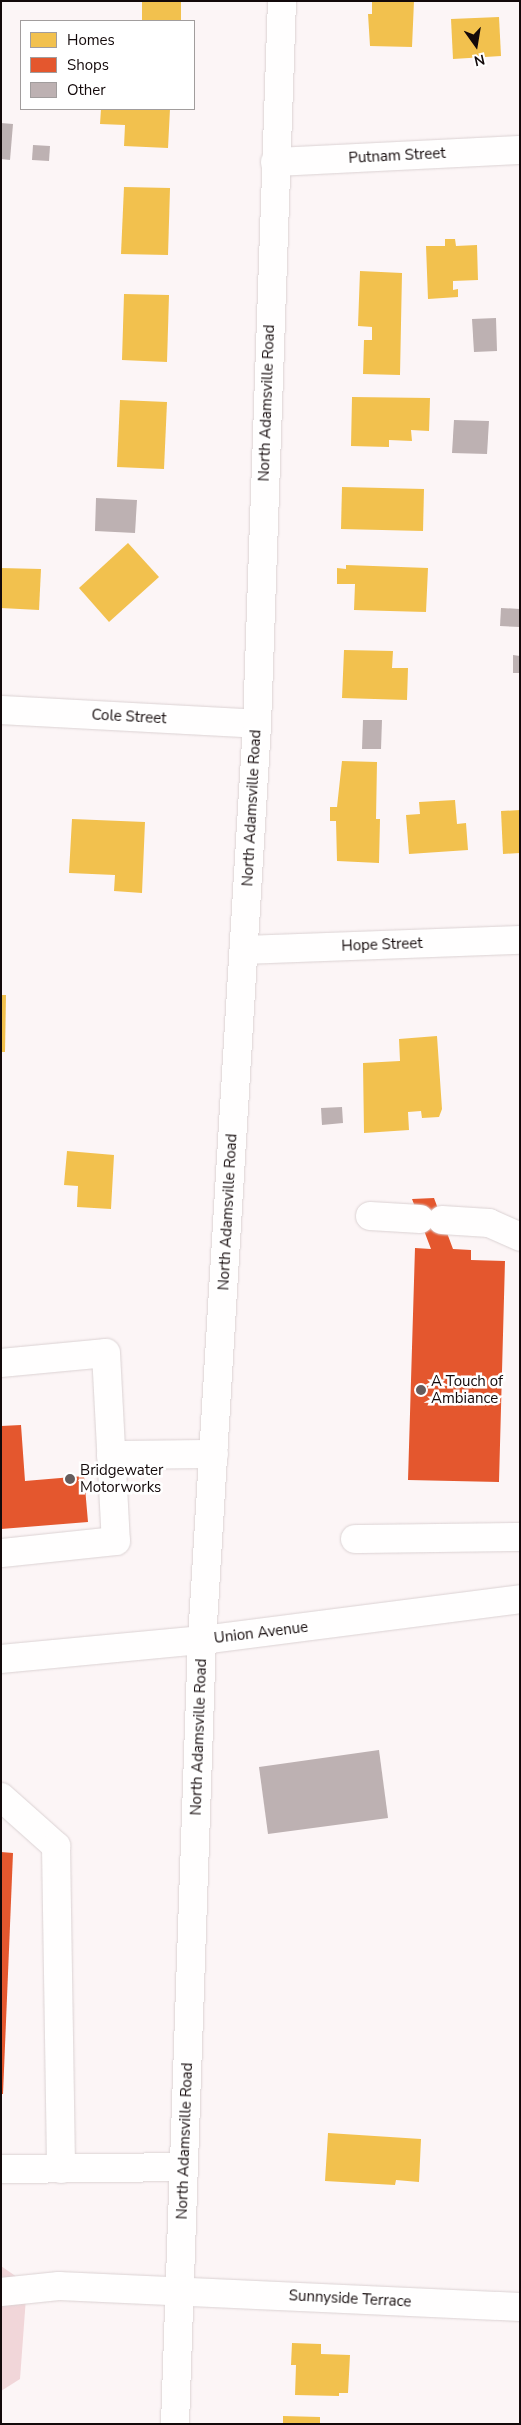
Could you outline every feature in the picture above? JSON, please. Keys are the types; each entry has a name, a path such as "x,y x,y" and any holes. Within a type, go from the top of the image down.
{"street":[{"name":"North Adamsville Road","path":"175,2424 202,1640 257,724 282,1"},
{"name":"Putnam Street","path":"275,162 520,150"},
{"name":"Cole Street","path":"1,710 257,724"},
{"name":"Hope Street","path":"244,950 520,940"},
{"path":"370,1216 489,1223 520,1237"},
{"path":"1,1363 106,1353 116,1542 1,1553"},
{"path":"111,1455 214,1454"},
{"path":"355,1538 520,1537"},
{"name":"Union Avenue","path":"1,1659 202,1640 520,1599"},
{"path":"1,1797 56,1846 61,2168"},
{"path":"1,2169 184,2167"},
{"name":"Sunnyside Terrace","path":"1,2292 51,2286 520,2307"}],"shaded area":[{"path":"1,2266 27,2284 20,2379 1,2391"}],"building: Homes":[{"path":"142,1 181,1 181,20 142,20"},
{"path":"372,1 414,1 412,47 370,46 368,14 372,14"},
{"path":"499,17 501,56 453,59 451,19"},
{"path":"101,110 170,110 168,148 124,146 125,125 100,124"},
{"path":"124,187 170,188 168,255 121,254"},
{"path":"445,239 455,239 456,246 477,245 478,280 453,281 453,290 458,289 458,297 428,299 426,246 445,246"},
{"path":"360,271 402,273 400,375 363,374 364,340 372,340 372,327 358,326"},
{"path":"124,294 169,295 167,362 122,360"},
{"path":"352,397 430,398 429,431 411,430 412,441 389,440 389,447 351,446"},
{"path":"120,400 167,402 164,469 117,467"},
{"path":"342,487 424,489 423,531 341,529"},
{"path":"128,543 159,577 109,622 79,588"},
{"path":"346,565 428,568 426,612 354,610 355,584 337,584 337,568 346,569"},
{"path":"1,568 41,569 39,610 1,608"},
{"path":"344,650 393,651 392,668 408,668 407,700 342,698"},
{"path":"342,761 377,762 376,819 380,819 379,863 337,861 336,821 330,821 330,807 337,807"},
{"path":"455,800 457,824 466,823 468,850 409,854 406,815 420,814 419,802"},
{"path":"520,810 520,853 503,854 501,811"},
{"path":"72,819 145,822 142,893 114,891 115,875 69,873"},
{"path":"1,995 6,995 5,1052 1,1052"},
{"path":"437,1036 442,1109 439,1117 422,1118 421,1111 408,1112 409,1130 364,1133 363,1063 400,1061 399,1039"},
{"path":"67,1151 114,1155 111,1209 77,1207 78,1186 64,1185"},
{"path":"328,2133 421,2139 419,2182 396,2180 395,2185 325,2181"},
{"path":"292,2343 321,2344 321,2354 350,2355 348,2393 339,2393 339,2396 295,2395 296,2365 291,2365"},
{"path":"283,2416 320,2417 320,2424 283,2424"}],"building: Shops":[{"path":"434,1198 453,1249 471,1250 471,1260 505,1261 499,1482 408,1480 415,1248 431,1249 412,1199"},
{"name":"Bridgewater Motorworks","path":"21,1425 25,1481 84,1476 88,1522 1,1529 1,1426"},
{"path":"1,1852 13,1853 3,2094 1,2094"}],"building: Other":[{"path":"1,123 13,124 10,160 1,159"},
{"path":"33,145 50,146 49,161 32,160"},
{"path":"496,318 497,351 474,352 472,319"},
{"path":"454,420 489,421 487,454 452,453"},
{"path":"96,498 137,500 135,533 95,531"},
{"path":"501,608 520,609 520,627 500,626"},
{"path":"513,655 520,656 520,673 513,673"},
{"path":"363,720 382,720 381,749 362,749"},
{"path":"342,1107 343,1123 322,1125 321,1108"},
{"path":"379,1750 388,1818 268,1834 259,1767"}],"place":[{"name":"A Touch of Ambiance","path":"421,1390"},
{"name":"Bridgewater Motorworks","path":"70,1479"}]}
